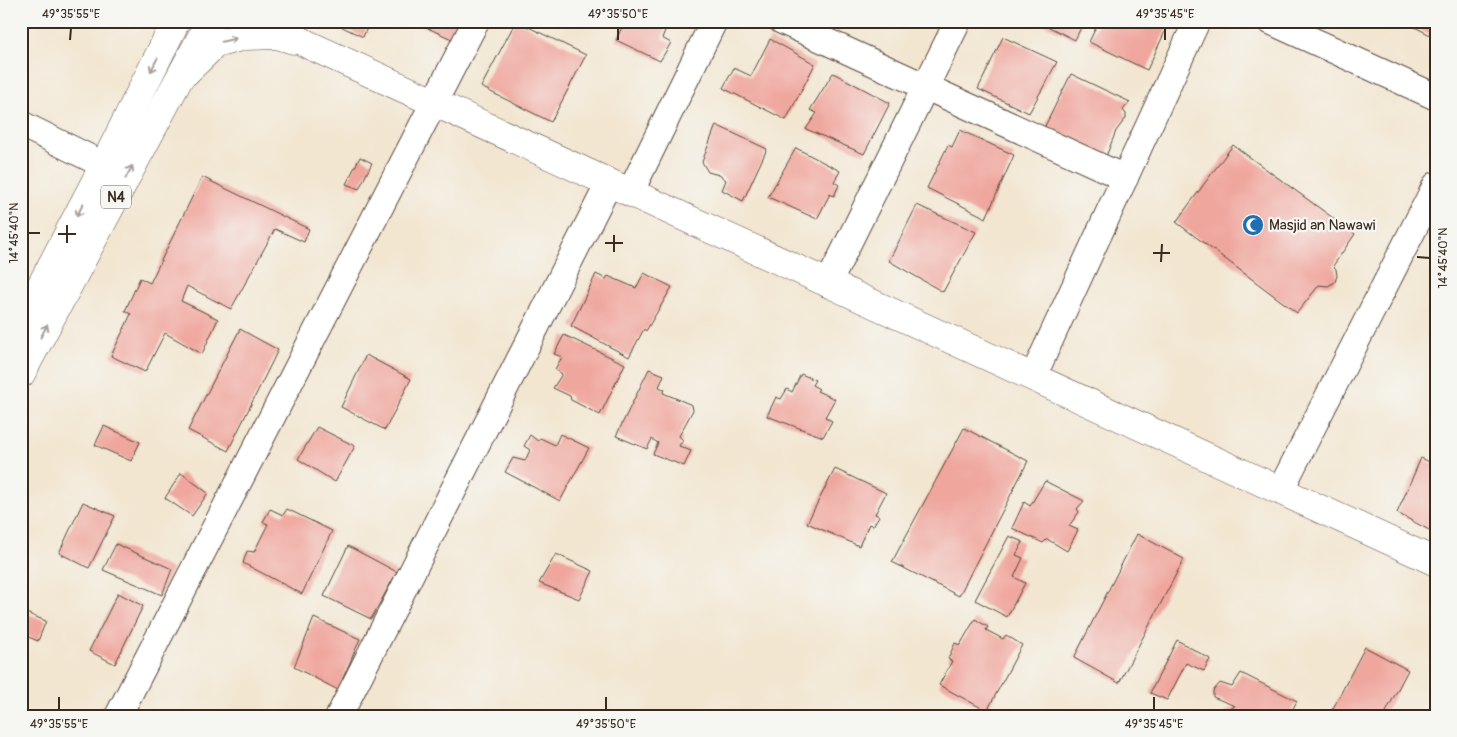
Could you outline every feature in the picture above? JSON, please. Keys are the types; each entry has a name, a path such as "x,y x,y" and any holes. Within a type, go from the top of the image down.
{"main road":[{"name":"N4","path":"21,324 176,21"},
{"name":"N4","path":"21,374 210,21"},
{"path":"268,21 309,45 1436,562"},
{"path":"178,80 215,44 245,36 277,35 309,45"}],"street":[{"path":"118,716 476,21"},
{"path":"339,716 619,188 714,21"},
{"path":"782,21 1125,178"},
{"path":"828,284 958,21"},
{"path":"1032,377 1197,21"},
{"path":"1270,21 1436,97"},
{"path":"21,124 104,165"},
{"path":"1280,491 1436,185"}],"building":[{"path":"330,21 370,21 363,37"},
{"path":"412,21 463,21 454,40"},
{"path":"516,21 586,55 551,122 481,87"},
{"path":"625,21 669,21 662,38 671,43 660,61 616,40"},
{"path":"1037,21 1084,21 1075,40"},
{"path":"1099,21 1170,21 1147,70 1089,42"},
{"path":"1403,21 1436,21 1436,38"},
{"path":"1003,37 1057,62 1029,113 978,89"},
{"path":"770,39 815,64 786,120 723,88 734,68 751,76"},
{"path":"833,73 890,103 864,154 806,129 817,113 810,110"},
{"path":"1071,74 1130,102 1123,110 1126,118 1116,131 1105,159 1043,130"},
{"path":"716,125 767,149 743,201 722,190 726,180 719,175 708,172 702,162"},
{"path":"960,130 1014,155 986,218 927,188 948,145 952,147"},
{"path":"1233,145 1355,234 1333,266 1336,269 1337,276 1335,282 1328,286 1319,285 1297,313 1176,222"},
{"path":"796,148 840,171 834,182 839,185 834,196 830,194 817,219 768,197"},
{"path":"360,157 372,163 359,189 346,184"},
{"path":"202,177 309,229 304,242 275,229 231,309 187,286 181,301 218,319 202,354 165,333 145,372 111,356 131,314 125,311 140,278 150,283"},
{"path":"917,205 976,232 943,292 889,261"},
{"path":"644,273 672,287 646,331 644,329 629,357 571,326 596,274 606,279 608,276 636,288"},
{"path":"240,329 278,350 228,451 188,430"},
{"path":"564,335 625,364 600,415 571,400 570,396 553,388 562,374 555,369 562,357 554,354"},
{"path":"366,355 411,379 385,430 341,407"},
{"path":"649,369 664,375 659,387 665,390 663,393 692,405 693,410 679,436 683,440 679,446 691,451 684,466 653,454 658,443 652,439 647,449 616,436"},
{"path":"801,374 815,380 812,385 819,389 817,391 835,399 825,417 832,421 823,437 767,416 776,397 781,399 787,389 792,392"},
{"path":"104,426 140,442 131,461 95,445"},
{"path":"317,427 355,446 335,482 298,459"},
{"path":"964,428 1028,461 959,596 892,562"},
{"path":"560,434 589,448 560,501 505,472 513,458 525,461 530,450 524,446 530,435 538,441 540,438 555,445"},
{"path":"1421,458 1436,465 1436,521 1431,531 1397,513"},
{"path":"835,469 886,493 875,514 879,516 873,526 869,524 859,546 807,523"},
{"path":"181,473 208,493 192,516 165,498"},
{"path":"1045,481 1084,501 1077,509 1079,512 1069,526 1078,530 1067,551 1047,539 1043,543 1012,528 1024,502 1030,506"},
{"path":"83,502 115,516 89,568 59,553"},
{"path":"270,509 283,515 287,509 332,531 302,594 243,563 247,551 254,552 268,524 263,522"},
{"path":"1137,534 1184,559 1119,683 1074,658"},
{"path":"1009,536 1023,542 1016,555 1023,558 1014,577 1025,583 1007,617 975,600"},
{"path":"116,544 172,569 162,595 103,570"},
{"path":"348,546 397,572 371,619 324,596"},
{"path":"556,554 593,571 579,599 539,583"},
{"path":"118,593 143,606 115,664 89,651"},
{"path":"21,611 46,621 38,641 21,634"},
{"path":"314,618 360,639 338,690 294,667"},
{"path":"975,619 988,627 986,630 1003,639 1006,635 1022,645 987,711 939,685 952,661 948,659 955,643 960,645"},
{"path":"1177,640 1210,659 1204,671 1186,663 1167,700 1150,693"},
{"path":"1365,647 1408,670 1384,716 1329,716"},
{"path":"1241,673 1297,701 1289,716 1224,716 1225,712 1235,706 1213,697 1213,691 1220,683 1232,687"}],"place":[{"name":"Masjid an Nawawi","path":"1253,225"}]}
